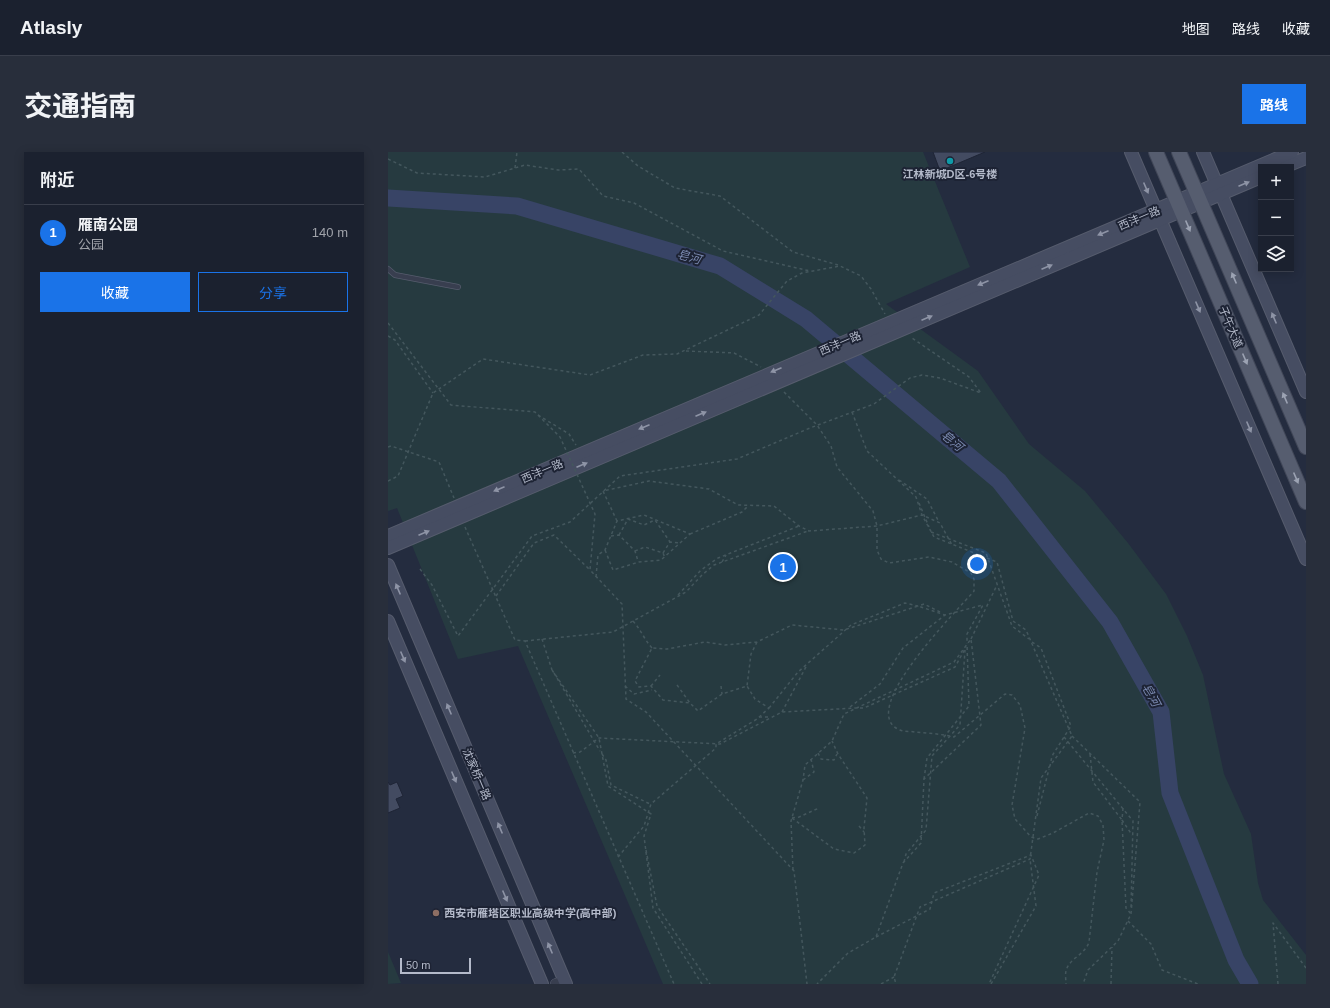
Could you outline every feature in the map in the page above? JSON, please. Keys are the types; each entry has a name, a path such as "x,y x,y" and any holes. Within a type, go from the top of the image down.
{"main road":[{"path":"1131,152 1306,559"},
{"name":"子午大道","path":"1156,152 1306,502"},
{"name":"子午大道","path":"1179,152 1306,447"},
{"path":"1203,152 1306,392"},
{"name":"西沣一路","path":"388,536 459,512 771,378 1180,206 1219,189 1292,152"},
{"path":"1291,164 1306,158"},
{"name":"西沣一路","path":"1219,189 1258,178"},
{"name":"西沣一路","path":"388,548 459,512 581,454 771,378"},
{"name":"沈家桥一路","path":"388,565 562,983"},
{"name":"沈家桥一路","path":"388,621 542,984"}],"lane":[{"path":"388,269 395,275 458,287"}],"path":[{"path":"515,168 517,152"},
{"path":"420,569 432,585 458,636 532,536 570,522 620,476 737,459 817,425 874,404 910,378 922,375 940,378 981,393 969,377 892,327 871,289 861,276 840,266 793,252 720,196 675,188 638,166 622,152"},
{"path":"388,159 417,173 485,177 525,165 558,170 579,169 603,196 634,203 723,251 811,271"},
{"path":"388,481 398,476 433,393 483,358 590,376 643,355 677,354 759,315 787,281 802,273 840,266"},
{"path":"388,323 451,405 535,412 569,434 581,454"},
{"path":"388,336 392,338 433,393"},
{"path":"388,339 392,338"},
{"path":"685,350 734,353 759,364 817,425 831,446 837,467 873,511 877,526 876,550 881,559 888,562 929,557 952,562 971,573 974,580 974,590 928,642 903,677 888,709 888,717 892,724 900,730 954,737 1005,694 1012,695 1020,704 1025,728 1012,805 1015,820 1023,830 1033,838 1038,838 1053,833 1089,813 1098,816 1103,825 1104,840 1097,872 1089,942 1087,948 1070,963 1066,971 1066,984"},
{"path":"852,412 867,451 916,497 926,517 931,532"},
{"path":"538,415 560,437 595,514 590,570"},
{"path":"388,447 391,446 439,462 459,512 515,640 542,640 613,632 686,592 714,565 809,531 877,526 922,515 940,523"},
{"path":"894,477 927,499 953,546"},
{"path":"603,491 649,481 709,489 738,505 774,506 799,526 809,531"},
{"path":"596,577 598,555 605,550 617,521 603,491"},
{"path":"916,497 922,515 934,537 953,546 997,562 1013,621 1026,630 1072,736 1140,802 1131,914 1118,941 1088,970 1083,984"},
{"path":"605,550 613,570 638,562 661,560 690,534 742,512 748,506"},
{"path":"617,521 644,515 690,534"},
{"path":"628,519 644,525 655,520"},
{"path":"620,535 628,519"},
{"path":"655,520 670,542"},
{"path":"677,596 701,570 718,558 799,526"},
{"path":"931,532 986,553 1012,626 1041,648 1071,726 1052,756 1035,824"},
{"path":"495,596 534,543 554,535 622,604 626,699 646,712 793,870"},
{"path":"611,536 620,535"},
{"path":"620,535 635,551 638,562"},
{"path":"670,542 680,543"},
{"path":"662,553 670,542"},
{"path":"635,551 645,548 662,553 665,558"},
{"path":"721,563 726,555"},
{"path":"807,984 793,870 791,821 803,780 805,765 832,741 844,714 954,662 971,639 997,584"},
{"path":"618,857 642,828 651,804 716,748 716,744 759,717 769,708 798,672 844,630 851,625 905,604 918,606 945,615"},
{"path":"903,864 921,843 924,779 927,758 944,735 969,706 967,634 983,605"},
{"path":"849,708 880,684 903,648 945,615 987,605"},
{"path":"633,621 640,629 642,637 652,648 667,649 705,642 725,645 757,642 792,625 844,630 918,606"},
{"path":"924,779 981,725 971,639"},
{"path":"542,640 552,670 606,760 611,785"},
{"path":"525,641 674,984"},
{"path":"757,642 751,654 747,686 755,699 769,708"},
{"path":"573,753 580,752 599,738 720,744 782,712 864,708 955,667 967,644"},
{"path":"652,648 635,681 639,687 651,686 660,675"},
{"path":"876,937 906,854 926,830 932,772 932,756 960,725 965,648"},
{"path":"782,712 808,663"},
{"path":"552,670 599,738 608,786 649,811 651,814 644,836 653,908 702,984"},
{"path":"677,685 690,704 698,711 722,694 747,686"},
{"path":"625,686 634,694 653,690"},
{"path":"651,686 663,700 690,704"},
{"path":"721,686 722,694"},
{"path":"759,717 771,717"},
{"path":"990,984 1036,906 1030,859 1041,778 1072,736"},
{"path":"1064,737 1133,821 1131,914"},
{"path":"792,818 834,849 854,853 865,845 864,832 866,798 854,783 832,741"},
{"path":"818,753 821,759 834,760 838,754"},
{"path":"1090,753 1093,782 1133,835"},
{"path":"803,780 814,772 811,759"},
{"path":"608,786 611,785 651,804"},
{"path":"792,818 799,817 819,808"},
{"path":"1123,808 1122,820 1126,908 1131,914"},
{"path":"859,826 864,832"},
{"path":"642,828 657,906 710,984"},
{"path":"990,984 1039,875 1031,855"},
{"path":"816,984 848,953 930,909 934,893 1031,855"},
{"path":"896,984 894,977 920,907 1030,859"},
{"path":"1128,921 1151,944 1162,970 1198,984"},
{"path":"1278,984 1273,923 1306,968"},
{"path":"1111,984 1112,947"},
{"path":"881,984 894,977"}],"shaded area":[{"path":"388,152 923,152 970,267 886,304 978,371 1029,444 1085,491 1128,543 1166,594 1187,636 1203,675 1224,774 1251,834 1258,883 1263,900 1306,955 1306,984 663,984 518,646 458,659 397,508 388,511"},
{"path":"388,952 401,983 388,984"}],"building":[{"name":"江林新城D区-6号楼","path":"933,152 985,152 940,171"},
{"path":"388,782 390,785 397,782 403,796 396,799 400,808 388,813"}],"waterway":[{"name":"皂河","path":"388,198 517,206 720,266 806,319 999,481 1110,622 1161,712 1170,793 1236,960 1250,984"}],"place":[{"name":"江林新城D区-6号楼","path":"950,161"},
{"name":"雁南公园","path":"783,567"},
{"name":"西安市雁塔区职业高级中学(高中部)","path":"436,913"}]}
